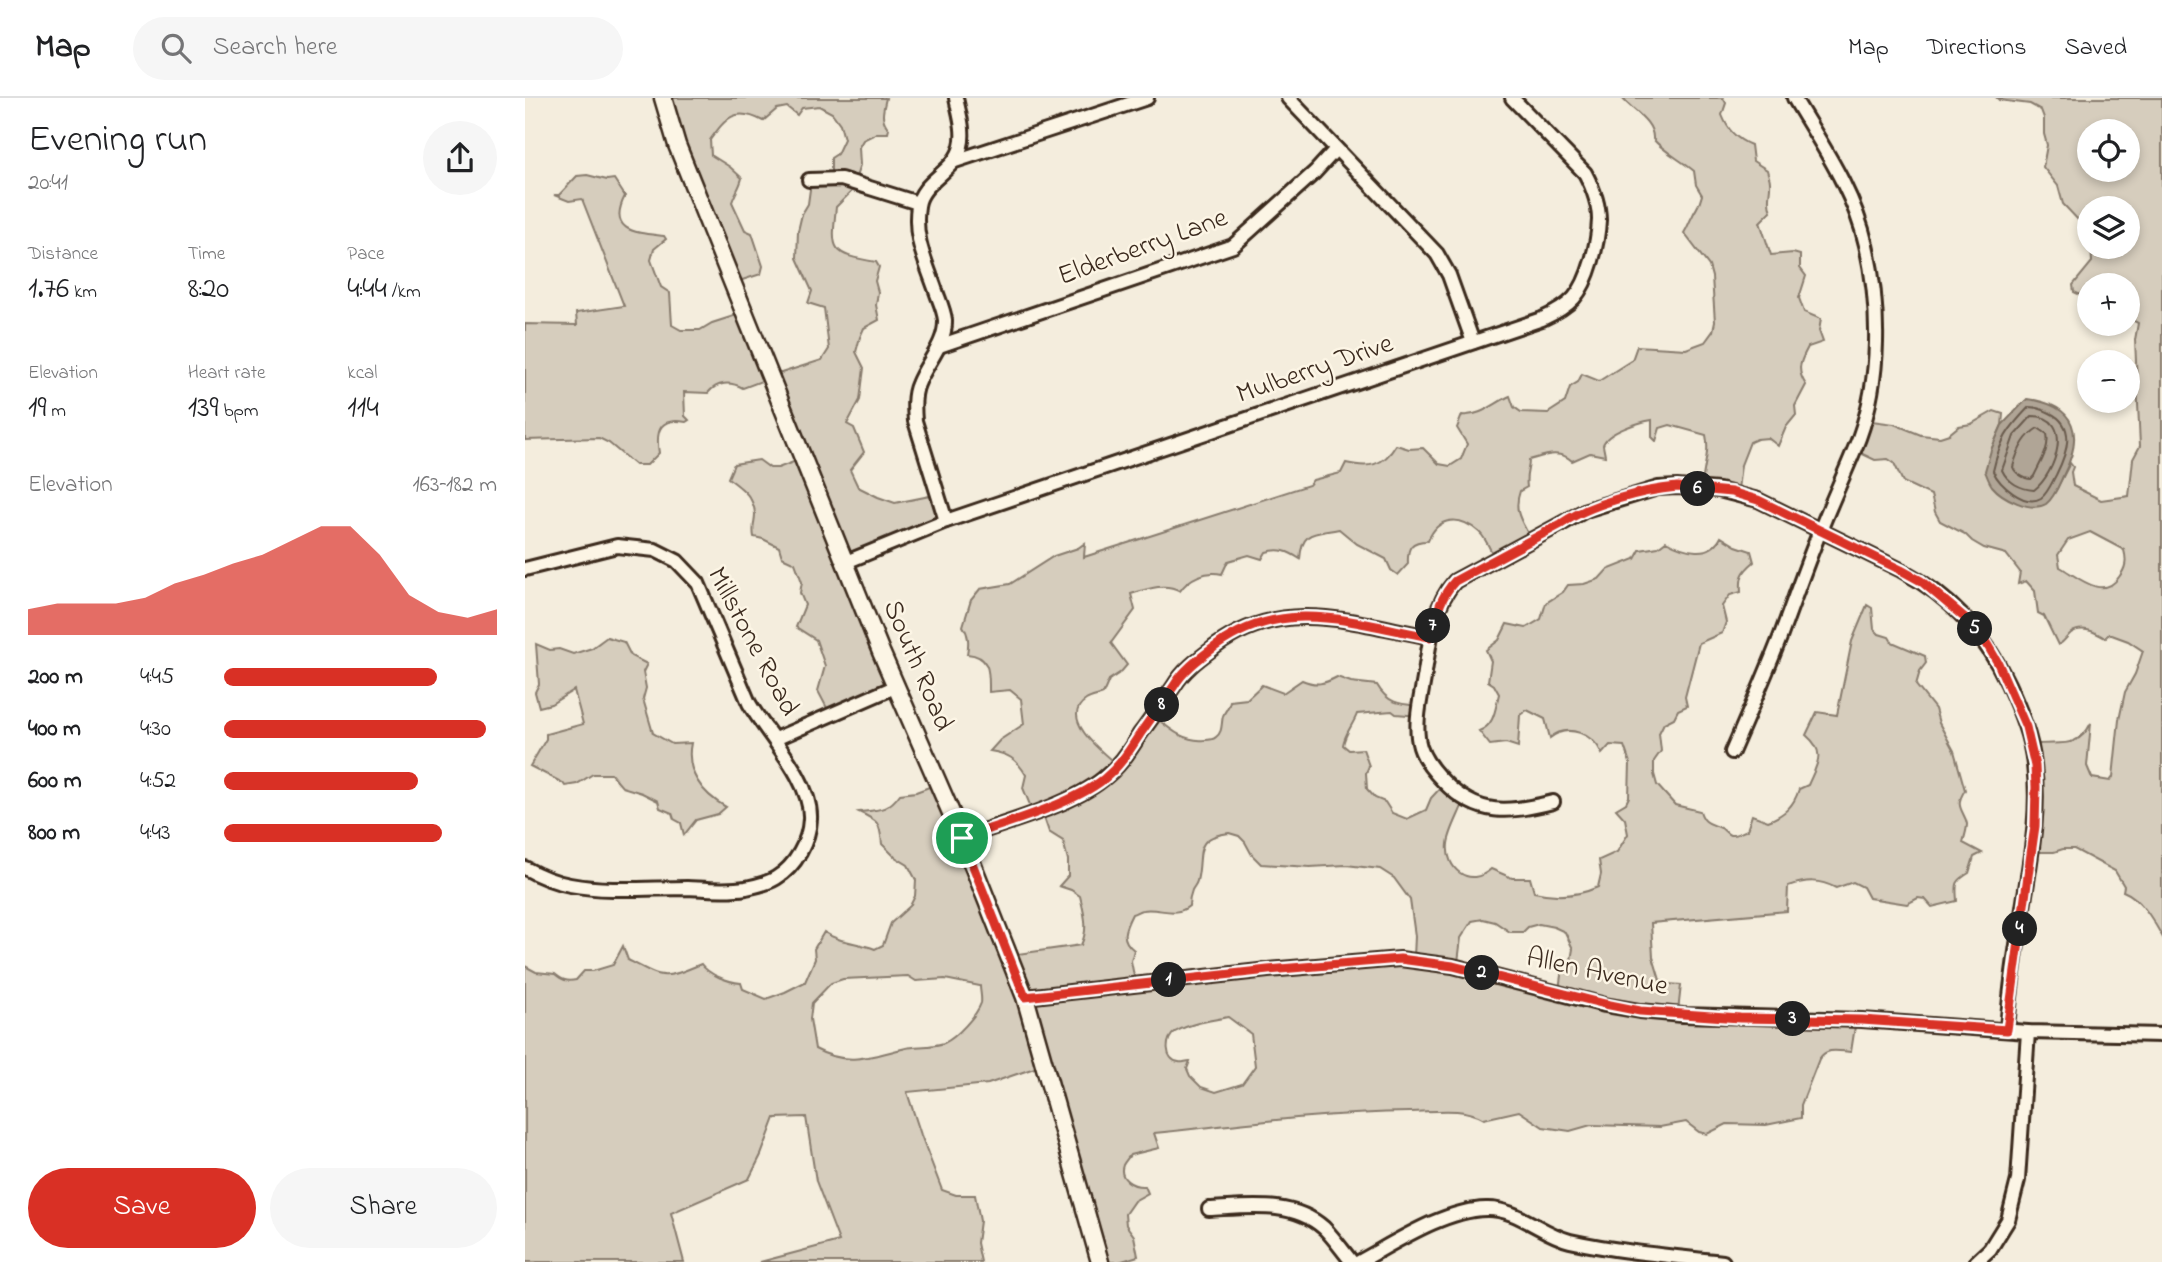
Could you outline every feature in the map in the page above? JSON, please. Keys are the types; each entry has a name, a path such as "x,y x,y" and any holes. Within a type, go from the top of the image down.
{"street":[{"name":"South Road","path":"663,98 677,145 1025,997 1100,1262"},
{"path":"946,521 915,421 917,386 939,346 945,318 918,243 916,230 920,197 955,161 961,147 962,131 956,98"},
{"path":"955,161 1147,98"},
{"path":"1288,98 1437,254 1445,265 1473,342"},
{"name":"Mulberry Drive","path":"846,562 946,521 1542,319 1569,303 1576,296 1588,273 1597,233 1599,219 1593,188 1585,173 1512,98"},
{"path":"1733,752 1860,437 1868,410 1875,358 1875,297 1865,243 1839,176 1794,98"},
{"name":"Elderberry Lane","path":"939,346 1233,246 1315,172 1336,149"},
{"path":"809,180 841,179 918,204"},
{"path":"1553,803 1524,809 1489,809 1466,801 1435,773 1423,753 1418,737 1419,717 1430,637 1447,589 1455,581 1576,514 1658,488 1677,487 1731,492 1758,500 1913,576 1971,623 1984,639 1998,663 2026,727 2035,766 2035,826 2007,1030"},
{"name":"Millstone Road","path":"525,569 617,546 655,550 677,561 698,583 749,703 758,720 775,739 803,789 810,820 807,837 792,864 775,879 747,888 573,886 525,868"},
{"path":"962,838 1066,800 1100,781 1127,756 1185,672 1204,654 1245,628 1286,616 1306,615 1430,637"},
{"path":"775,739 897,685"},
{"name":"Allen Avenue","path":"1025,997 1268,970 1400,959 1453,966 1640,1011 1740,1018 1874,1020 2028,1032 2162,1035"},
{"path":"1976,1262 1990,1249 2008,1220 2018,1180 2028,1032"},
{"path":"1209,1209 1275,1207 1294,1211 1309,1217 1325,1229 1352,1262"},
{"path":"1359,1262 1439,1221 1468,1211 1489,1209 1514,1215 1566,1240 1665,1258 1723,1262"}],"shaded area":[{"path":"663,98 886,98 883,115 888,133 877,133 863,140 859,147 860,165 853,186 855,188 836,207 834,222 835,242 842,253 876,262 879,267 875,281 879,320 864,328 860,337 856,352 864,368 860,400 847,424 854,428 864,452 850,470 858,487 895,503 935,495 943,516 847,560 896,681 829,712 818,691 825,666 816,640 796,627 805,605 800,593 802,582 795,563 782,557 779,547 754,537 755,514 752,502 746,493 728,478 734,464 759,460 770,468 778,468 804,458 775,375 822,360 829,349 824,308 808,303 812,291 797,258 798,231 802,214 808,204 811,182 831,180 831,158 837,154 844,139 840,124 832,113 819,106 802,108 797,115 787,107 777,109 763,121 745,115 732,117 726,120 710,140 711,155 742,178 732,202 745,230 752,233 763,266 761,274 736,282"},
{"path":"1622,98 1723,98 1726,103 1722,115 1727,125 1737,137 1751,145 1753,161 1767,170 1771,211 1760,222 1771,255 1800,255 1800,268 1806,276 1799,298 1804,312 1821,319 1819,331 1823,342 1808,347 1803,357 1800,370 1806,385 1795,406 1796,415 1786,427 1778,446 1768,438 1750,442 1741,465 1738,490 1702,487 1707,455 1706,435 1670,425 1660,428 1656,441 1652,437 1652,420 1647,421 1624,428 1605,440 1605,456 1590,453 1572,461 1562,455 1551,455 1529,460 1527,487 1520,491 1517,504 1519,515 1530,537 1494,557 1485,540 1472,526 1450,521 1438,527 1428,541 1411,546 1408,564 1398,575 1391,570 1386,559 1357,544 1339,529 1316,533 1307,538 1303,543 1300,559 1280,550 1266,552 1262,559 1249,555 1228,561 1222,574 1204,574 1193,579 1180,591 1162,587 1131,594 1135,610 1111,643 1127,665 1109,680 1103,694 1086,700 1079,707 1077,716 1093,744 1116,764 1155,717 1184,737 1209,740 1220,733 1223,716 1230,701 1247,699 1262,685 1283,693 1302,680 1320,683 1337,677 1351,682 1377,685 1390,699 1420,706 1419,716 1396,714 1392,711 1357,714 1347,733 1343,745 1349,750 1363,749 1369,766 1366,773 1367,789 1375,798 1385,802 1392,813 1407,819 1426,810 1431,798 1444,784 1464,801 1448,844 1450,861 1454,868 1467,876 1475,877 1491,869 1512,878 1530,878 1534,892 1550,895 1574,894 1598,887 1601,874 1599,860 1617,852 1628,834 1625,819 1616,809 1626,803 1629,797 1630,763 1624,746 1610,745 1602,754 1593,741 1580,733 1565,731 1550,738 1545,719 1527,710 1520,715 1518,747 1506,743 1490,745 1479,731 1491,721 1499,694 1488,681 1491,661 1486,650 1499,640 1507,624 1526,628 1541,619 1546,603 1563,592 1568,585 1599,579 1607,570 1635,559 1640,550 1658,547 1666,541 1688,550 1704,551 1716,544 1721,537 1751,551 1754,562 1743,575 1741,592 1730,595 1722,606 1726,622 1722,633 1699,643 1685,697 1687,706 1678,710 1674,718 1664,723 1659,733 1661,751 1654,761 1657,785 1675,805 1700,811 1706,821 1732,835 1747,830 1752,815 1768,821 1779,816 1791,805 1799,789 1808,785 1817,765 1818,753 1806,735 1817,712 1837,715 1852,641 1867,605 1872,608 1874,629 1879,634 1925,656 1926,663 1920,671 1916,685 1935,709 1939,723 1954,751 1965,790 1960,801 1967,824 1963,843 1982,853 1974,857 1969,873 1958,881 1957,901 1932,907 1925,899 1918,898 1907,904 1869,898 1863,887 1853,882 1836,888 1824,883 1807,882 1788,886 1787,911 1651,923 1653,957 1660,980 1681,985 1678,1012 1856,1020 1851,1052 1829,1051 1819,1059 1801,1105 1801,1118 1766,1125 1727,1124 1707,1134 1699,1132 1686,1122 1660,1127 1591,1125 1570,1131 1543,1127 1519,1111 1484,1119 1467,1112 1438,1111 1314,1117 1154,1133 1159,1148 1130,1155 1122,1170 1128,1181 1145,1186 1148,1193 1134,1201 1125,1214 1126,1225 1134,1236 1138,1256 1119,1262 1101,1262 1046,1064 988,1084 907,1092 942,1190 956,1195 975,1195 980,1221 977,1243 981,1262 760,1262 839,1241 816,1181 806,1117 775,1118 749,1179 671,1213 684,1262 525,1262 525,966 536,972 555,974 565,980 576,980 584,971 613,965 623,946 628,960 657,974 671,975 701,964 714,975 741,983 743,989 766,999 785,992 805,982 815,959 814,949 824,932 875,949 883,945 891,923 910,906 915,896 916,880 908,865 882,844 877,823 859,812 882,809 900,794 916,792 937,784 1011,955 1081,945 1085,927 1080,896 1059,886 1068,876 1068,860 1063,841 1049,832 1041,809 1032,810 1023,788 1026,775 1019,764 1007,755 990,751 1000,740 1024,724 1021,699 1010,690 989,692 985,662 975,655 967,654 968,639 963,626 971,600 980,589 1010,584 1054,556 1085,543 1084,557 1309,485 1313,480 1341,473 1346,463 1368,465 1380,462 1396,445 1409,449 1423,448 1439,464 1450,466 1461,459 1467,444 1457,428 1462,415 1481,412 1510,396 1514,407 1521,412 1548,413 1565,402 1570,387 1578,382 1582,374 1599,381 1632,360 1637,346 1686,349 1705,342 1713,331 1715,322 1712,277 1709,266 1684,233 1702,195 1696,185 1694,171 1653,139 1646,121","holes":["1229,833 1239,836 1261,864 1310,867 1346,865 1380,869 1394,878 1410,900 1415,936 1414,957 1135,981 1131,961 1134,950 1125,937 1132,914 1149,909 1173,912 1189,906 1191,892 1197,881 1201,849 1204,843 1217,835","1483,919 1495,922 1510,932 1523,932 1528,927 1539,924 1565,932 1573,949 1571,960 1562,968 1559,990 1458,962 1461,938 1472,921","908,976 916,981 945,979 980,986 981,1003 965,1026 944,1043 906,1048 871,1057 838,1058 815,1049 810,1019 812,1003 831,983 843,979","1228,1017 1251,1034 1255,1066 1242,1084 1216,1092 1201,1087 1187,1069 1190,1061 1180,1062 1171,1057 1168,1044 1172,1035 1201,1022"]},
{"path":"1997,98 2162,98 2162,936 2141,904 2123,891 2124,886 2115,871 2074,849 2034,852 2032,745 2073,741 2085,732 2091,723 2087,766 2092,778 2110,781 2113,777 2125,692 2143,651 2128,641 2109,634 2105,638 2084,629 2071,633 2058,645 2044,616 2038,613 2035,591 2026,581 2018,584 2020,572 2006,554 1984,548 1940,521 1931,495 1903,482 1894,463 1888,459 1875,460 1854,450 1865,420 1894,424 1921,435 1940,437 1994,411 2003,414 2002,425 1991,450 2056,490 2070,463 2073,467 2073,486 2101,500 2129,496 2133,459 2140,446 2140,350 2135,350 2135,340 2136,336 2140,336 2140,273 2083,273 2092,259 2140,259 2140,196 2077,196 2077,219 2063,204 2058,186 2043,167 2047,145 2044,118 2041,110 2030,104","holes":["2090,532 2124,550 2126,561 2123,571 2113,584 2106,587 2090,585 2060,567 2058,555 2068,540"]},
{"path":"577,176 614,179 625,196 620,217 622,224 628,229 664,236 666,239 654,249 651,260 661,287 670,293 672,325 681,330 700,330 712,323 746,312 767,379 743,388 724,384 708,393 684,392 685,416 689,420 665,423 659,431 659,453 647,465 635,465 599,438 525,440 525,324 577,325 576,313 624,306 582,199 569,201 554,195 559,195"},
{"path":"2077,280 2077,293 2074,292 2073,285"},
{"path":"607,637 624,642 631,656 647,664 643,672 646,688 643,699 653,733 672,744 691,743 691,763 697,781 717,802 726,807 718,814 696,820 684,835 681,823 674,819 672,813 660,808 658,801 622,787 611,774 593,774 577,784 565,786 530,766 546,739 546,734 583,724 574,690 551,704 539,707 535,692 539,684 536,644 550,650 559,649 573,654 592,648"}],"water":[{"path":"2027,399 2057,408 2072,424 2074,435 2070,461 2054,495 2046,504 2033,507 2017,503 2003,495 1992,486 1985,471 2002,425"}],"route":[{"path":"1658,488 1731,492 1758,500 1921,581 1971,623 1984,639 1998,663 2026,727 2035,766 2035,826 2007,1030 1924,1023 1740,1018 1640,1011 1453,966 1400,959 1268,970 1025,997 962,838 1066,800 1100,781 1127,756 1185,672 1204,654 1238,631 1253,624 1286,616 1306,615 1430,637 1447,589 1455,581 1576,514 1658,488"}]}
